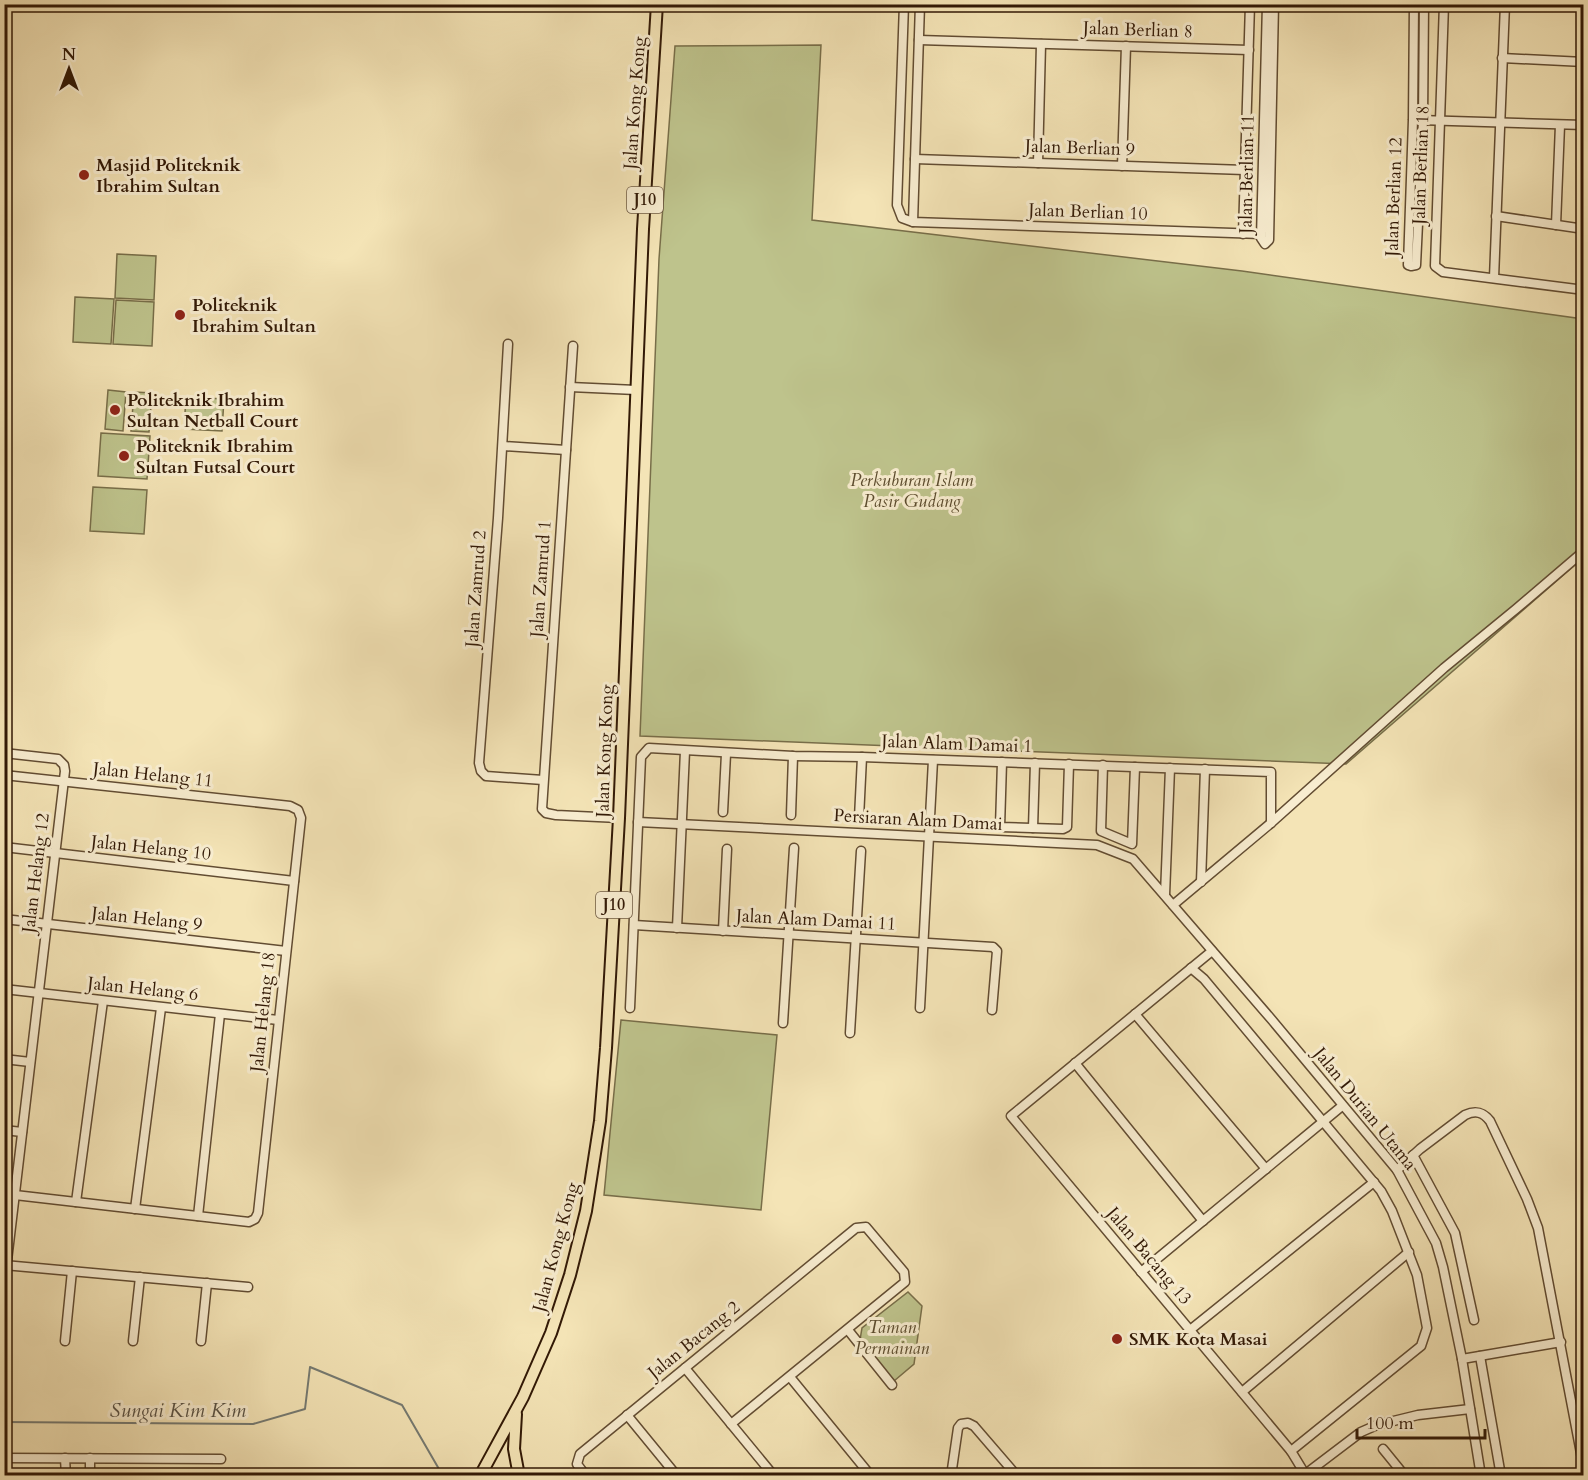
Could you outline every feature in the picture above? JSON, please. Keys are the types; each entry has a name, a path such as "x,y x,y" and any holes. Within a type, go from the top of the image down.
{"main road":[{"name":"Jalan Kong Kong","path":"480,1476 517,1408 551,1333 570,1275 586,1212 600,1121 619,818 643,229 657,4"},
{"path":"517,1408 514,1449 519,1476"}],"street":[{"path":"904,4 897,205 902,218 913,222 920,4"},
{"path":"1243,234 1250,4"},
{"name":"Jalan Berlian 11","path":"1267,4 1261,234 1262,242 1267,244 1269,240 1275,4"},
{"name":"Jalan Berlian 12","path":"1414,4 1418,120 1416,264 1411,267 1408,264 1418,120 1424,4"},
{"name":"Jalan Berlian 18","path":"1444,4 1435,266 1443,272 1494,278"},
{"path":"1505,4 1494,278 1584,290"},
{"name":"Jalan Berlian 8","path":"919,40 1249,50"},
{"path":"1038,163 1041,44"},
{"path":"1122,166 1126,46"},
{"path":"1503,58 1584,62"},
{"path":"1418,120 1584,125"},
{"path":"1556,225 1560,124"},
{"name":"Jalan Berlian 9","path":"915,159 1245,170"},
{"path":"1496,216 1584,229"},
{"name":"Jalan Berlian 10","path":"913,222 1261,234"},
{"name":"Jalan Zamrud 2","path":"508,344 503,446 479,763 481,771 486,776 543,780"},
{"name":"Jalan Zamrud 1","path":"573,346 541,802 542,809 546,813 619,818"},
{"path":"570,387 636,390"},
{"path":"503,446 566,450"},
{"path":"1173,905 1271,823 1444,668 1584,551"},
{"name":"Jalan Alam Damai 1","path":"638,822 641,757 649,748 726,754 1271,772 1271,823"},
{"path":"678,928 685,751"},
{"name":"Jalan Helang 12","path":"4,753 58,759 64,765 65,771 4,1286"},
{"path":"723,812 726,754"},
{"path":"791,815 793,756"},
{"path":"859,818 862,757"},
{"path":"920,1008 933,760"},
{"path":"1002,762 1000,826 1063,829 1066,827 1069,764"},
{"path":"1033,828 1035,763"},
{"path":"1103,765 1101,831 1132,844 1135,767"},
{"path":"1165,895 1170,768"},
{"path":"1201,882 1205,769"},
{"name":"Jalan Helang 11","path":"4,775 290,806 298,810"},
{"name":"Jalan Helang 18","path":"198,1216 249,1222 255,1219 258,1213 301,818 298,810"},
{"path":"630,1008 638,822"},
{"name":"Persiaran Alam Damai","path":"638,822 1097,845 1132,859 1173,905"},
{"name":"Jalan Helang 10","path":"4,848 294,881"},
{"path":"783,1023 794,848"},
{"path":"723,931 727,849"},
{"path":"850,1033 861,851"},
{"name":"Jalan Durian Utama","path":"1173,905 1397,1170 1436,1243 1443,1267 1462,1359 1481,1476"},
{"name":"Jalan Helang 9","path":"4,919 286,951"},
{"name":"Jalan Alam Damai 11","path":"634,926 995,949 997,951 992,1010"},
{"path":"1203,1221 1075,1063 1212,951"},
{"path":"1191,968 1204,979 1374,1182 1392,1211 1409,1252 1417,1275 1426,1318 1425,1337 1421,1346 1291,1451"},
{"name":"Jalan Helang 6","path":"4,989 278,1020"},
{"path":"76,1203 103,1001"},
{"path":"135,1209 161,1008"},
{"path":"15,1196 198,1216 220,1014"},
{"path":"1135,1014 1266,1169"},
{"path":"4,1059 30,1062"},
{"name":"Jalan Bacang 13","path":"1075,1063 1011,1116 1291,1451 1304,1475"},
{"path":"1141,1272 1342,1106"},
{"path":"1397,1170 1465,1115 1473,1112 1486,1115 1534,1214 1561,1342 1584,1469"},
{"path":"4,1130 22,1132"},
{"path":"1413,1155 1455,1233 1474,1320"},
{"path":"1190,1330 1374,1182"},
{"name":"Jalan Bacang 2","path":"585,1475 577,1464 578,1457 859,1227 869,1230 906,1275 905,1282 848,1329"},
{"path":"1242,1392 1409,1252"},
{"path":"6,1265 248,1287"},
{"path":"64,1341 72,1271"},
{"path":"133,1341 140,1277"},
{"path":"201,1341 207,1283"},
{"path":"731,1424 848,1329 892,1385"},
{"path":"1462,1359 1561,1342"},
{"path":"1480,1356 1501,1476"},
{"path":"685,1368 774,1476"},
{"path":"790,1377 872,1476"},
{"path":"1304,1475 1361,1431 1418,1415 1470,1409"},
{"path":"627,1416 677,1476"},
{"path":"951,1476 958,1428 968,1422 975,1427 1017,1476"},
{"path":"1383,1449 1405,1476"},
{"path":"4,1458 221,1459"},
{"path":"65,1458 66,1476"},
{"path":"90,1458 90,1476"}],"green space":[{"name":"Perkuburan Islam Pasir Gudang","path":"821,45 812,220 1242,271 1583,319 1583,558 1346,764 640,736 659,259 675,46"},
{"path":"117,254 156,256 154,300 115,298"},
{"path":"75,297 114,299 111,344 73,342"},
{"path":"116,300 154,302 152,346 113,344"},
{"name":"Politeknik Ibrahim Sultan Netball Court","path":"108,390 126,392 123,431 105,429"},
{"name":"Politeknik Ibrahim Sultan Netball Court","path":"134,392 152,393 149,432 131,431"},
{"path":"186,397 224,399 222,431 184,429"},
{"name":"Politeknik Ibrahim Sultan Futsal Court","path":"101,433 150,436 147,479 98,476"},
{"path":"93,487 147,490 144,534 90,531"},
{"path":"621,1020 777,1035 761,1210 604,1195"},
{"name":"Taman Permainan","path":"908,1292 922,1306 914,1364 894,1381 860,1340 862,1328"}],"waterway":[{"name":"Sungai Kim Kim","path":"4,1422 253,1424 305,1409 310,1367 402,1405 443,1476"}],"place":[{"name":"Masjid Politeknik Ibrahim Sultan","path":"84,175"},
{"name":"Politeknik Ibrahim Sultan","path":"180,315"},
{"name":"Politeknik Ibrahim Sultan Netball Court","path":"115,410"},
{"name":"Politeknik Ibrahim Sultan Futsal Court","path":"124,456"},
{"name":"SMK Kota Masai","path":"1117,1339"}]}
